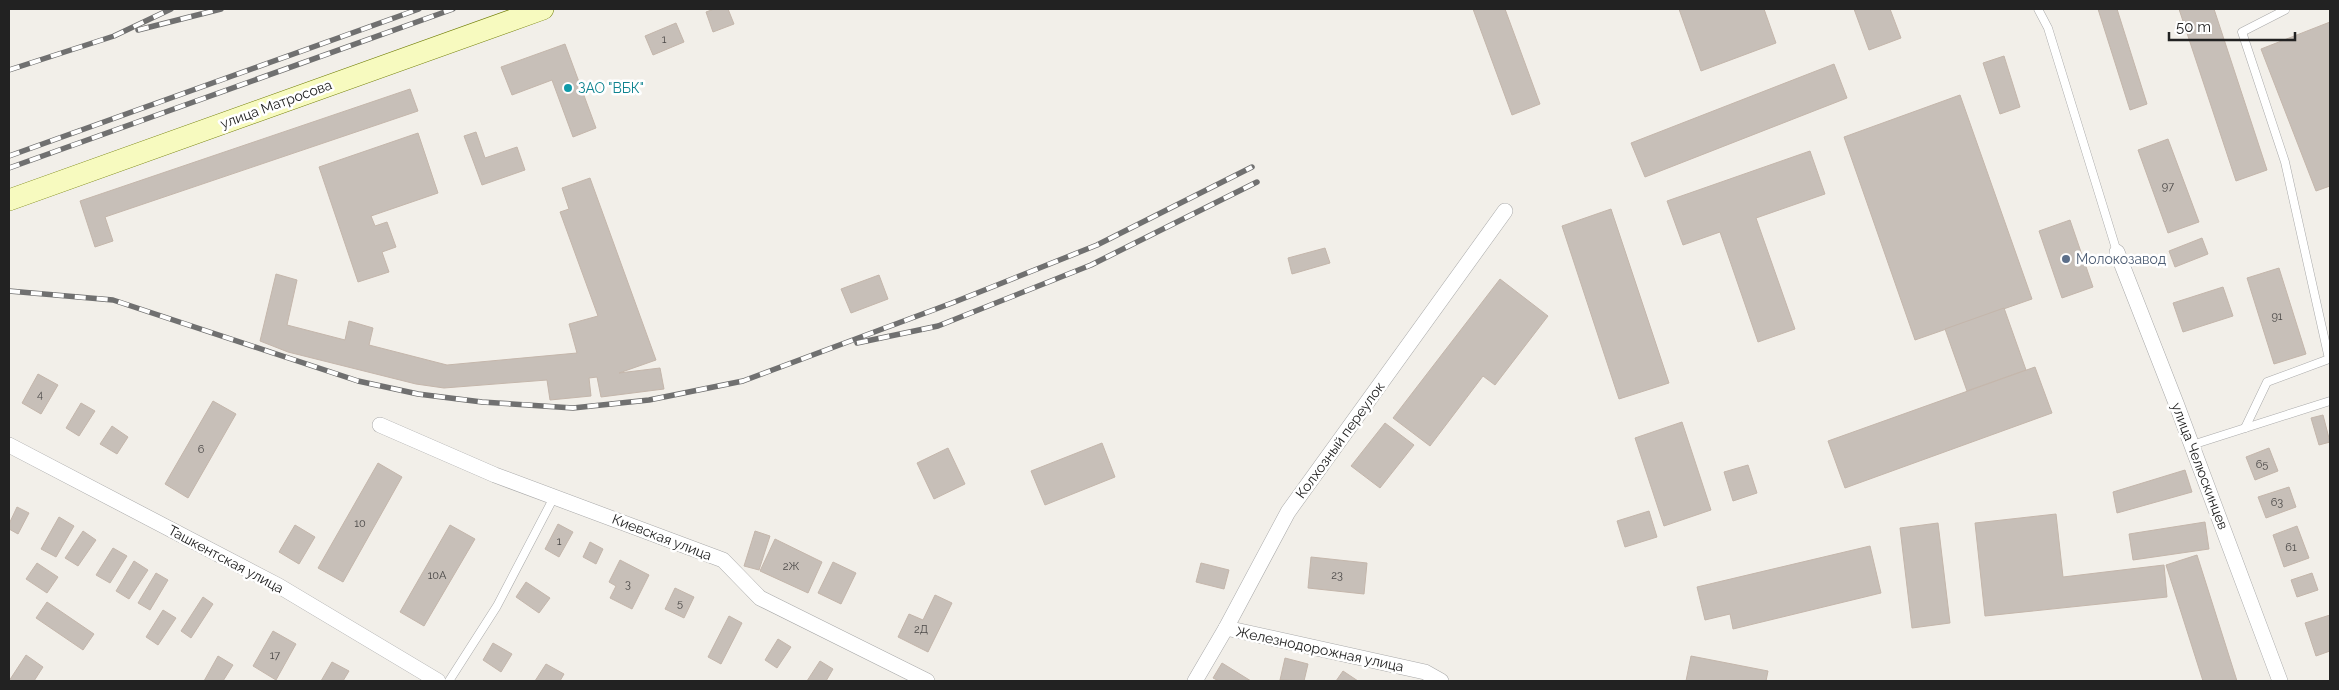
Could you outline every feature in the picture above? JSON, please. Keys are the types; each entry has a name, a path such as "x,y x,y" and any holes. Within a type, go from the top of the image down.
{"street":[{"name":"улица Матросова","path":"9,200 543,9"},
{"name":"Колхозный переулок","path":"1195,681 1226,628 1288,512 1505,211"},
{"name":"улица Челюскинцев","path":"2117,252 2192,445 2280,681"},
{"name":"Киевская улица","path":"380,424 494,475 723,560 760,598 926,681"},
{"name":"Ташкентская улица","path":"9,444 279,586 438,681"},
{"name":"Железнодорожная улица","path":"1226,628 1425,672 1441,681"}],"lane":[{"path":"2038,9 2048,28 2117,252"},
{"path":"2245,428 2267,382 2329,360 2285,162 2242,32 2285,10"},
{"path":"2192,445 2330,401"},
{"path":"449,681 497,606 554,497"}],"building":[{"path":"714,9 728,9 734,24 713,32 706,12"},
{"path":"1473,9 1505,9 1540,104 1512,115"},
{"path":"1679,9 1764,9 1776,43 1701,71"},
{"path":"1854,9 1890,9 1901,38 1869,50"},
{"path":"2098,9 2117,9 2147,104 2130,110"},
{"path":"2179,9 2214,9 2267,170 2236,181"},
{"path":"2330,22 2330,186 2316,191 2261,49"},
{"path":"676,23 684,42 653,55 645,36"},
{"name":"ЗАО \"ВБК\"","path":"565,44 596,128 573,137 552,80 512,95 501,67"},
{"path":"2004,56 2020,107 2000,114 1983,63"},
{"path":"1834,64 1847,98 1645,177 1631,143"},
{"path":"410,89 418,111 105,217 113,241 95,247 80,201"},
{"path":"1960,95 2032,299 1915,340 1844,137"},
{"path":"476,132 485,158 517,147 525,170 482,185 464,136"},
{"path":"418,133 438,193 371,216 375,226 387,222 396,247 382,252 389,272 358,282 319,167"},
{"path":"2168,139 2199,222 2168,233 2138,150"},
{"path":"1810,151 1825,194 1756,218 1795,329 1758,342 1720,232 1683,245 1667,201"},
{"path":"590,178 656,360 619,373 660,368 664,389 601,397 597,377 589,378 591,396 550,400 547,380 444,388 416,384 288,352 260,341 276,274 297,280 287,325 345,340 349,321 373,328 369,345 447,365 577,353 569,324 598,316 560,212 569,209 562,188"},
{"path":"1611,209 1669,383 1619,399 1562,226"},
{"name":"Молокозавод","path":"2070,220 2093,287 2062,298 2039,231"},
{"path":"2202,238 2208,254 2175,267 2169,251"},
{"path":"1325,248 1330,263 1292,274 1288,258"},
{"path":"2279,268 2306,354 2274,364 2247,278"},
{"path":"879,275 888,299 851,313 841,289"},
{"path":"1500,279 1548,316 1495,385 1483,376 1430,446 1393,418"},
{"path":"2223,287 2233,316 2183,332 2173,303"},
{"path":"2004,308 2026,370 1967,391 1945,329"},
{"path":"2035,367 2052,413 1845,488 1828,441"},
{"path":"38,374 58,385 41,414 22,403"},
{"path":"213,401 236,414 188,498 165,484"},
{"path":"81,403 95,411 79,436 66,428"},
{"path":"2323,415 2330,442 2319,445 2311,418"},
{"path":"1682,422 1711,510 1664,526 1635,438"},
{"path":"1385,423 1414,445 1380,488 1351,466"},
{"path":"112,426 128,437 117,454 100,444"},
{"path":"1102,443 1115,477 1045,505 1031,471"},
{"path":"948,448 965,484 934,499 917,463"},
{"path":"2269,448 2278,471 2255,480 2246,457"},
{"path":"378,463 402,477 343,582 318,568"},
{"path":"1748,465 1757,493 1733,501 1724,472"},
{"path":"2185,470 2192,492 2117,513 2113,492"},
{"path":"2289,487 2296,507 2266,518 2258,497"},
{"path":"17,507 29,513 18,534 9,529 9,524"},
{"path":"1649,511 1657,537 1625,547 1617,521"},
{"path":"2056,514 2063,577 2164,565 2167,597 1985,616 1975,523"},
{"path":"59,517 74,526 56,557 41,549"},
{"path":"2205,522 2209,549 2133,560 2129,534"},
{"path":"1938,523 1950,623 1912,628 1900,528"},
{"path":"558,524 573,532 559,557 545,549"},
{"path":"295,525 315,537 299,564 279,552"},
{"path":"450,525 475,539 424,626 400,612"},
{"path":"2297,526 2309,558 2284,567 2273,535"},
{"path":"83,531 96,540 78,566 65,558"},
{"path":"755,531 770,536 759,570 744,566"},
{"path":"775,539 822,562 808,593 760,571"},
{"path":"590,542 603,549 596,564 583,557"},
{"path":"1870,546 1881,593 1733,629 1730,614 1705,620 1697,587"},
{"path":"113,548 127,556 110,583 96,575"},
{"path":"2197,555 2237,681 2203,681 2166,565"},
{"path":"1311,557 1367,563 1364,594 1308,588"},
{"path":"620,560 649,575 632,609 610,598 616,586 609,582"},
{"path":"134,561 148,570 129,599 116,591"},
{"path":"833,562 856,573 841,604 818,593"},
{"path":"37,563 58,577 47,593 26,579"},
{"path":"1201,563 1229,570 1224,589 1196,582"},
{"path":"156,573 168,580 150,610 138,603"},
{"path":"2312,573 2318,590 2297,597 2291,580"},
{"path":"526,582 550,598 539,613 516,597"},
{"path":"675,588 694,597 684,618 665,609"},
{"path":"935,595 952,603 928,652 898,637 909,614 923,620"},
{"path":"203,597 213,604 191,638 181,631"},
{"path":"47,602 94,634 83,650 36,618"},
{"path":"163,610 176,618 158,645 146,637"},
{"path":"2330,615 2330,651 2316,656 2305,623"},
{"path":"729,616 742,623 721,664 708,657"},
{"path":"273,631 296,644 276,680 253,666"},
{"path":"778,639 791,647 777,668 765,660"},
{"path":"493,643 512,654 501,672 483,660"},
{"path":"26,655 43,667 34,681 9,681"},
{"path":"218,656 233,665 223,681 204,681"},
{"path":"1691,656 1768,671 1766,681 1686,681"},
{"path":"1285,658 1308,664 1304,681 1280,680"},
{"path":"820,661 833,669 826,681 807,681"},
{"path":"332,662 349,671 343,681 321,681"},
{"path":"1222,663 1251,681 1219,681 1213,678"},
{"path":"546,664 564,674 560,681 535,681"},
{"path":"1343,671 1358,681 1336,681"}],"railway":[{"path":"9,70 114,36 171,9"},
{"path":"138,30 221,9"},
{"path":"9,156 419,9"},
{"path":"9,168 453,9"},
{"path":"9,291 113,300 358,381 418,394 482,402 573,408 649,400 743,381 952,303 1097,245 1252,167"},
{"path":"857,343 938,326 1091,265 1257,182"}],"place":[{"name":"ЗАО \"ВБК\"","path":"568,88"},
{"name":"Молокозавод","path":"2066,259"}]}
